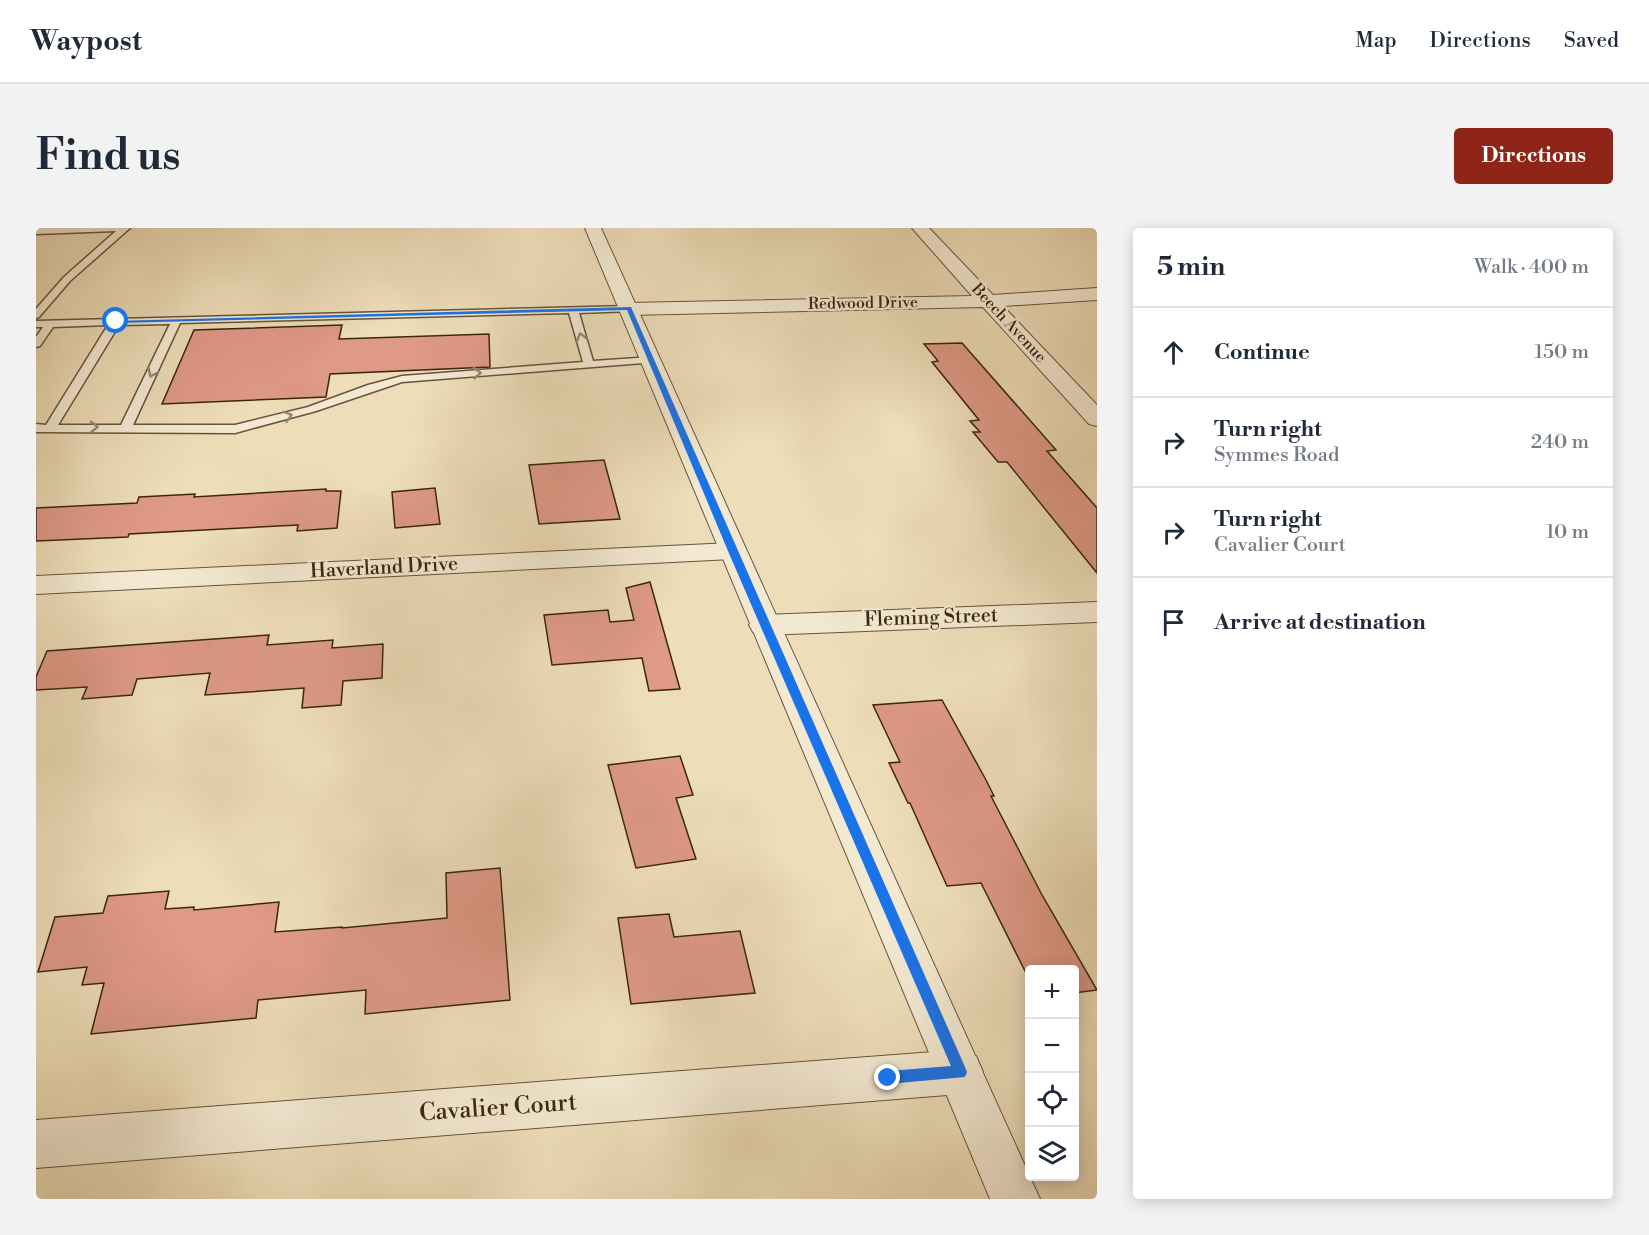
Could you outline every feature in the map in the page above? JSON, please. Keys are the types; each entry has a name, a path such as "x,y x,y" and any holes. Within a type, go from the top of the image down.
{"street":[{"path":"593,228 1015,1199"},
{"name":"Beech Avenue","path":"920,228 1097,419"},
{"name":"Redwood Drive","path":"629,309 988,301 1097,294"},
{"name":"Haverland Drive","path":"36,585 732,551"},
{"name":"Fleming Street","path":"764,625 1097,612"},
{"name":"Cavalier Court","path":"36,1144 960,1072"}],"lane":[{"path":"36,231 124,228"},
{"path":"36,315 67,279 124,228"},
{"path":"36,324 629,309"},
{"path":"573,310 589,364"},
{"path":"126,427 177,320"},
{"path":"50,428 116,321"},
{"path":"36,344 51,323"},
{"path":"36,428 235,429 312,409 372,387 402,379 652,360"}],"building":[{"path":"342,325 339,339 489,334 490,367 330,374 326,397 162,404 194,330"},
{"path":"962,343 1056,450 1047,451 1097,508 1097,573 1007,462 998,462 973,432 980,432 970,421 979,420 932,362 938,361 924,344"},
{"path":"604,460 620,519 539,524 529,465"},
{"path":"435,488 440,524 395,528 392,492"},
{"path":"326,489 326,491 341,491 337,528 297,531 298,525 36,541 36,508 137,503 139,497 195,494 194,497"},
{"path":"650,582 680,689 649,691 642,658 552,665 544,615 608,610 610,622 634,620 626,588"},
{"path":"269,635 267,645 333,640 332,648 383,644 382,678 343,681 341,705 302,708 304,688 205,695 210,673 137,679 132,695 82,699 87,687 36,690 36,677 47,651"},
{"path":"942,700 986,780 994,796 991,796 1042,895 1097,990 1079,992 1079,965 1025,965 1025,971 981,883 947,886 910,803 889,763 900,762 873,705"},
{"path":"680,756 693,795 676,798 696,859 636,868 608,765"},
{"path":"500,868 510,1000 365,1014 366,990 258,1000 256,1018 91,1034 104,983 82,985 87,967 38,972 55,917 103,913 108,896 169,891 165,909 194,907 194,910 279,902 275,932 342,928 447,918 446,873"},
{"path":"669,914 674,937 740,931 755,993 631,1004 618,918"}],"route":[{"path":"116,321 629,309 732,551 960,1072 888,1078"}]}
